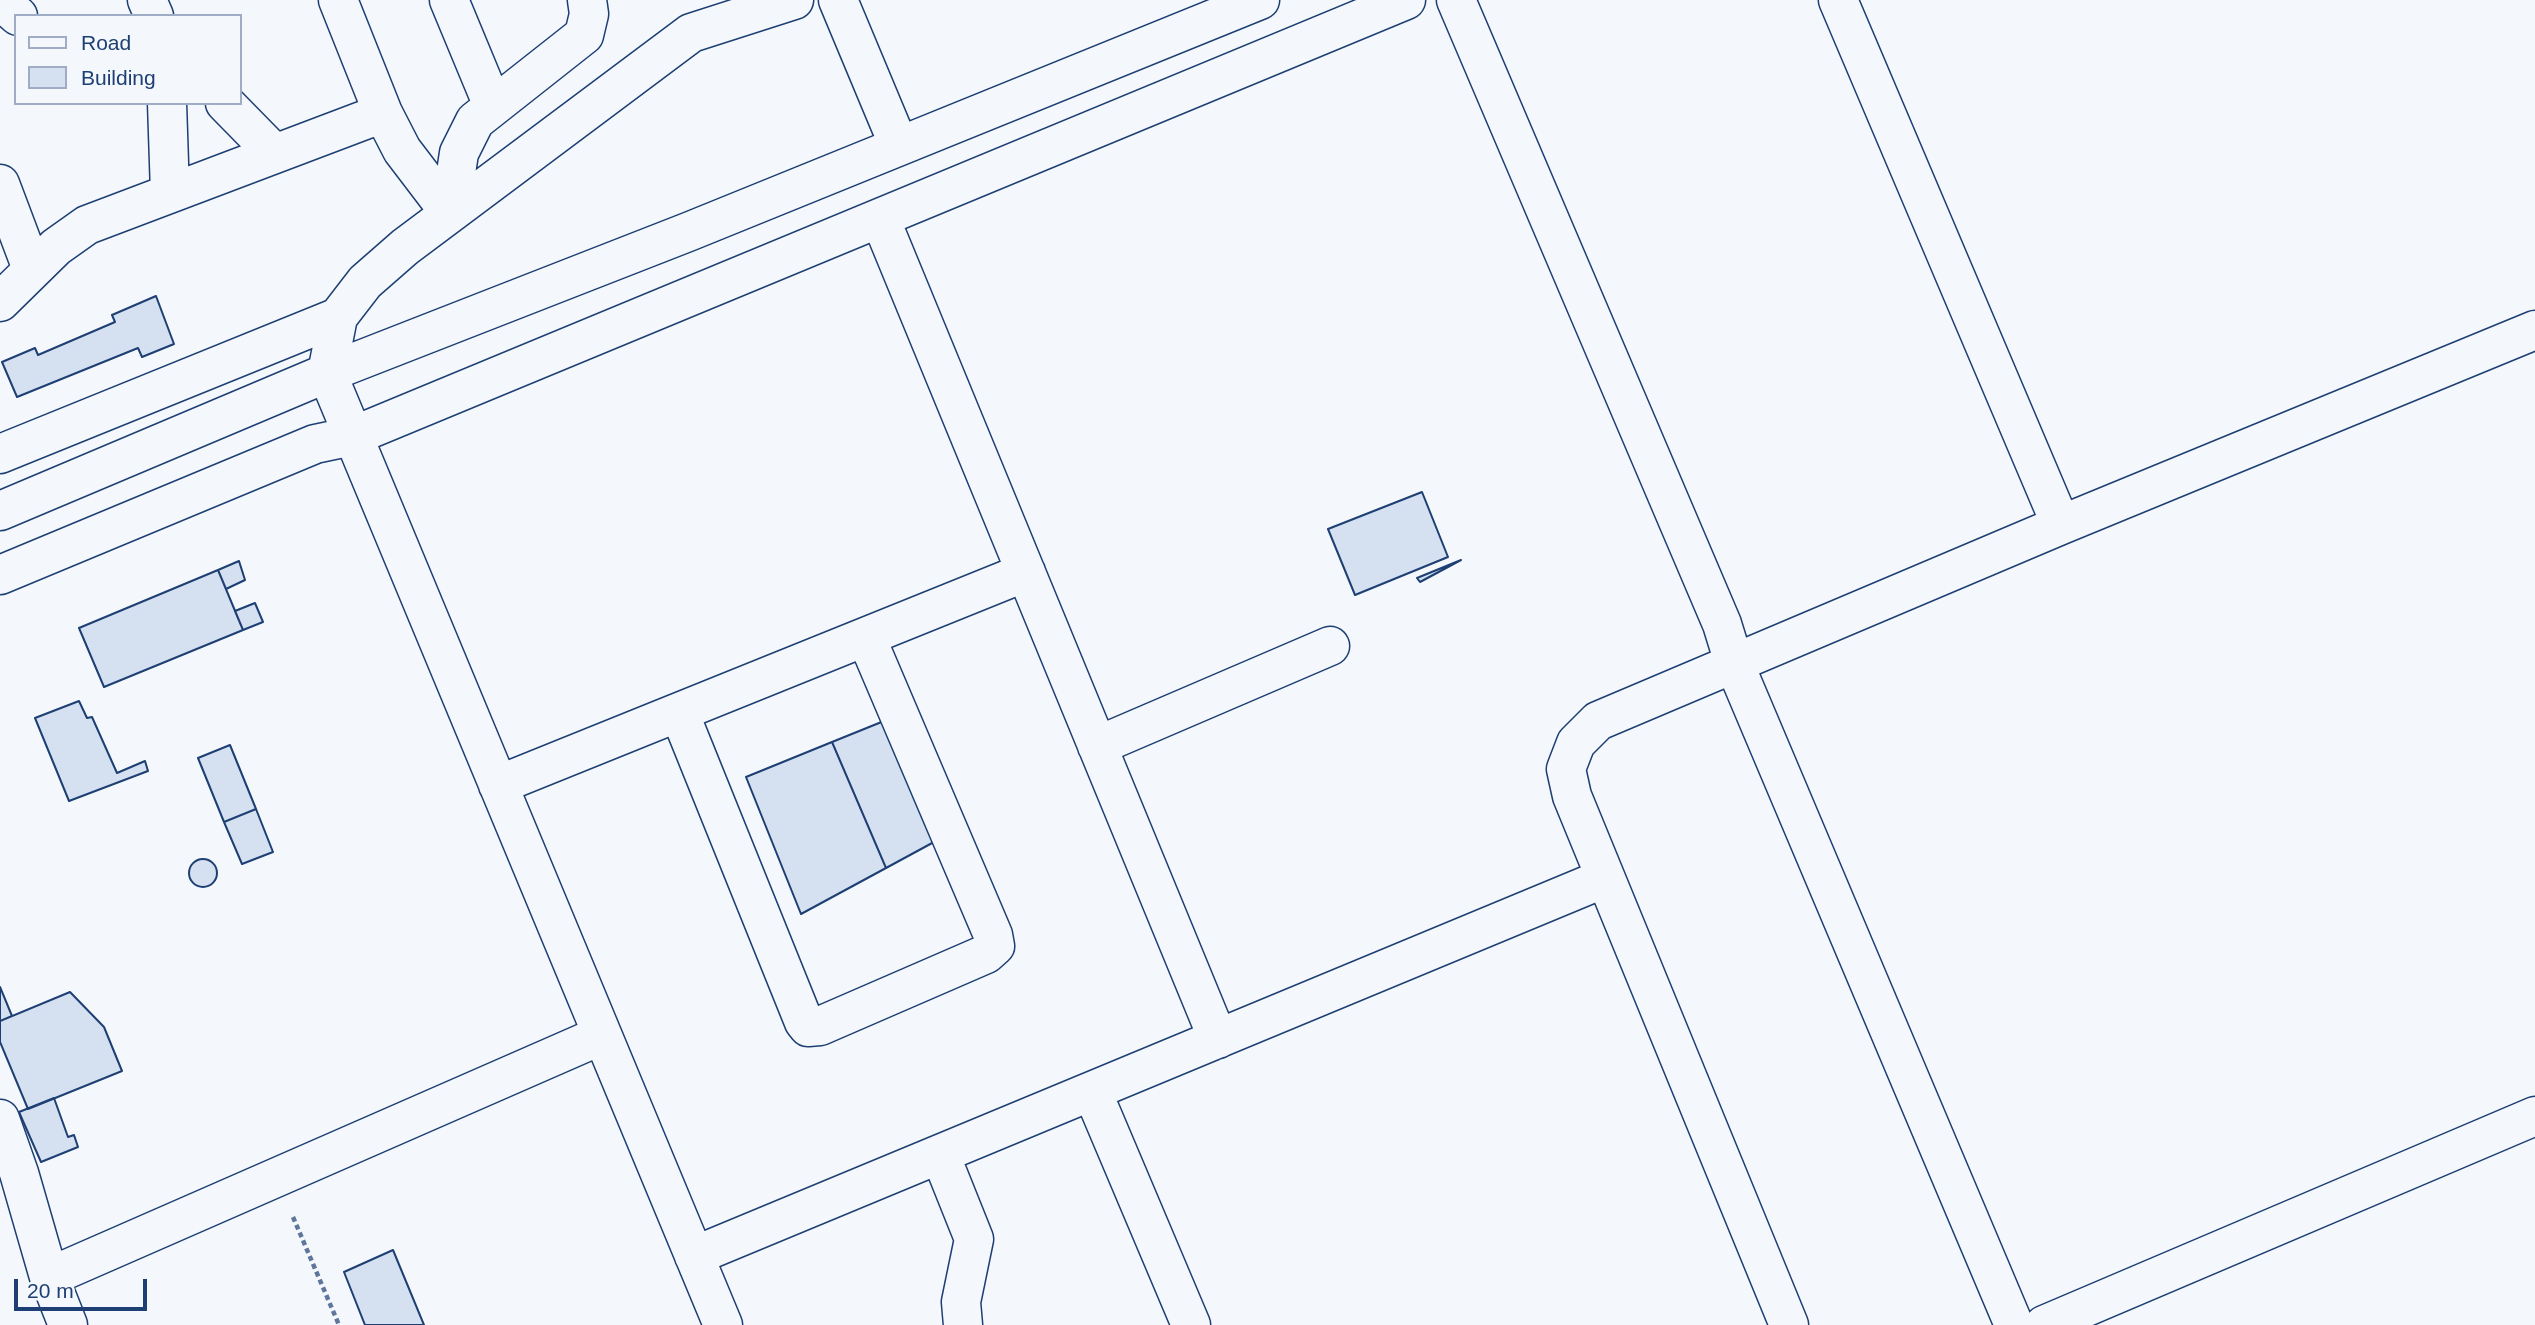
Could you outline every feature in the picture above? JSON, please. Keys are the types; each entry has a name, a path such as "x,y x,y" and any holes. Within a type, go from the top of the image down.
{"lane":[{"path":"0,0 16,14"},
{"path":"449,0 493,106"},
{"path":"450,214 459,153 475,121 584,35 589,14 587,0"},
{"path":"723,1325 327,373 338,317 365,282 405,247 691,33 794,0"},
{"path":"838,0 899,146"},
{"path":"0,511 327,373 1260,0"},
{"path":"0,575 315,444 353,436 1406,0"},
{"path":"1456,0 1722,624 1734,663 2014,1325"},
{"path":"1838,0 2061,525"},
{"path":"336,7 402,150 450,214"},
{"path":"167,105 170,193"},
{"path":"227,105 275,154"},
{"path":"0,302 32,268 87,225 383,113"},
{"path":"0,184 32,268"},
{"path":"880,218 1218,1039"},
{"path":"0,454 338,317"},
{"path":"1789,1325 1572,796 1566,769 1576,743 1598,721 2061,525 2535,330"},
{"path":"498,785 1026,572"},
{"path":"679,712 804,1022 808,1027 820,1026 986,954 995,946 993,935 866,636"},
{"path":"1097,746 1330,646"},
{"path":"694,1256 1605,878"},
{"path":"49,1278 602,1035"},
{"path":"1092,1091 1191,1325"},
{"path":"2044,1325 2535,1116"},
{"path":"0,1119 19,1173 49,1278 68,1325"},
{"path":"940,1154 974,1239 961,1303 963,1325"}],"path":[{"path":"277,1177 339,1325"}],"building":[{"path":"156,296 174,344 142,357 138,348 17,397 2,362 35,348 38,355 115,322 112,315"},
{"path":"1422,492 1448,557 1355,595 1328,529"},
{"path":"1461,560 1420,582 1417,578"},
{"path":"239,561 245,580 226,589 218,570"},
{"path":"218,570 243,630 104,687 79,628"},
{"path":"255,603 263,622 243,630 235,611"},
{"path":"79,701 87,718 92,717 117,773 145,761 148,771 69,801 35,718"},
{"path":"884,721 934,842 886,868 832,742"},
{"path":"832,742 886,868 801,914 746,777"},
{"path":"230,745 256,809 224,822 198,758"},
{"path":"256,809 273,852 242,864 224,822"},
{"path":"203,859 213,863 217,873 213,883 203,887 193,883 189,873 193,863"},
{"path":"0,987 12,1016 0,1021"},
{"path":"70,992 104,1027 122,1071 28,1109 0,1042 0,1021"},
{"path":"54,1098 68,1137 74,1135 78,1147 41,1162 19,1112"},
{"path":"393,1250 424,1325 365,1325 344,1272"}]}
